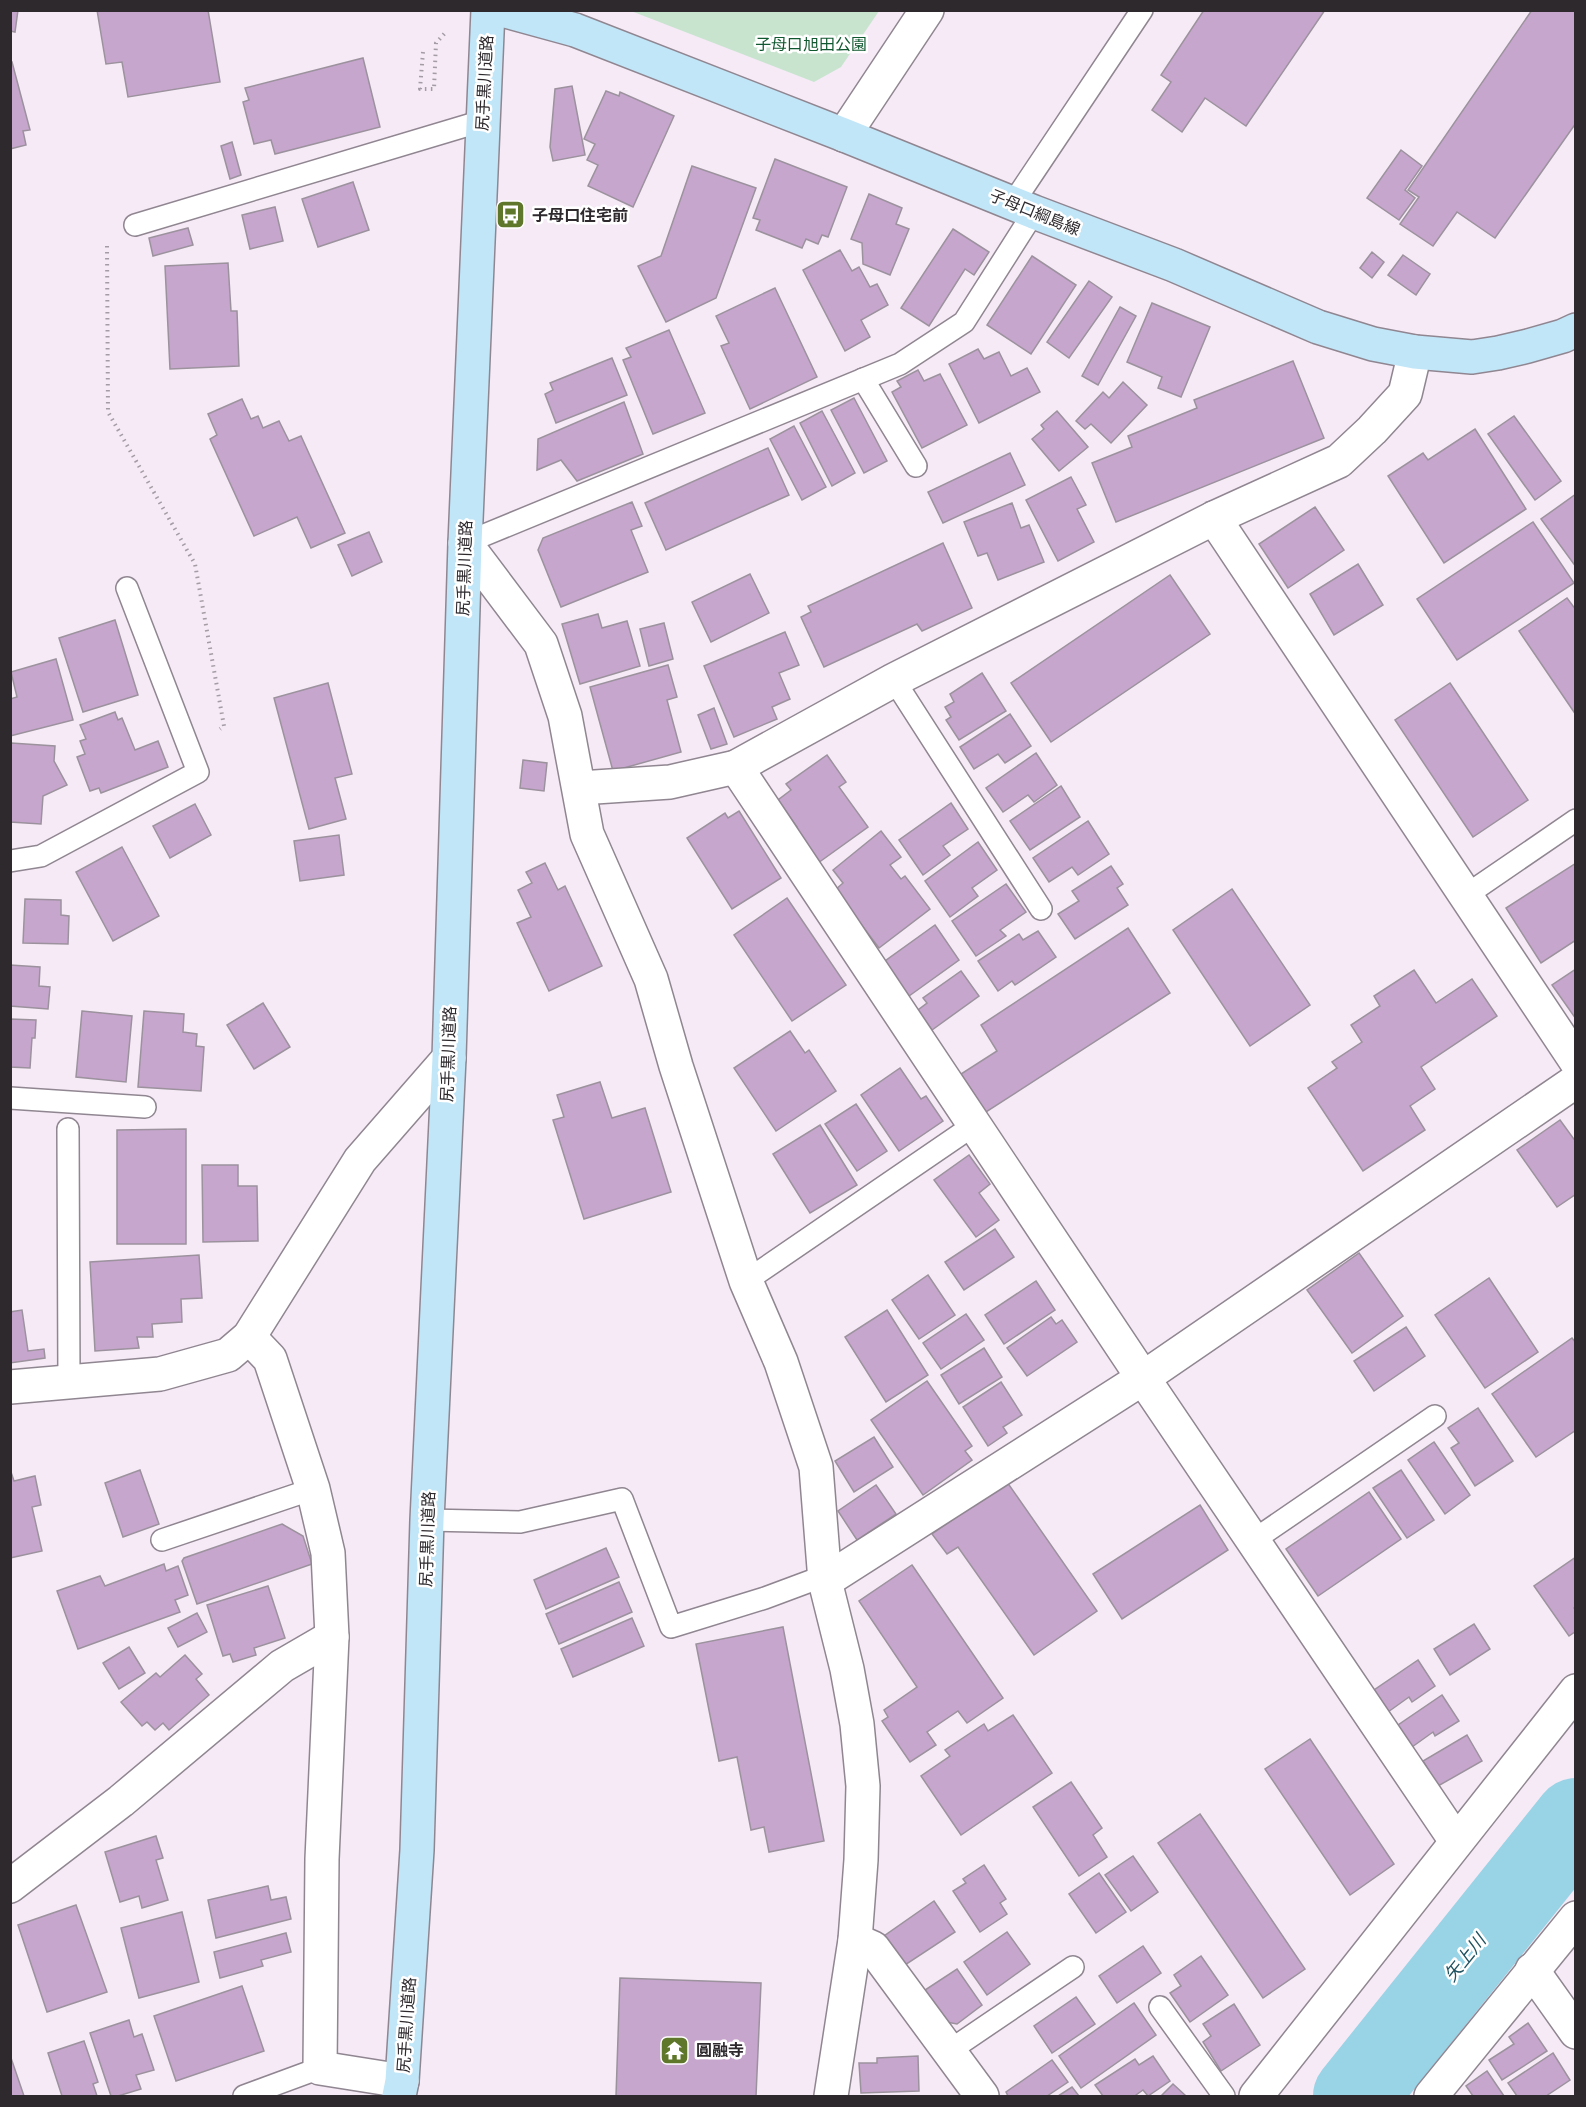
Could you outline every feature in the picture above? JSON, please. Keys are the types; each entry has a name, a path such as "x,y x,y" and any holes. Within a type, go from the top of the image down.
{"street":[{"name":"尻手黒川道路","path":"400,2089 417,1850 427,1520 449,1058 465,543 488,10"},
{"path":"844,135 927,10"},
{"name":"子母口綱島線","path":"523,13 575,30 1174,265 1318,327 1373,344 1415,352 1472,357 1498,353 1563,336 1575,330"},
{"path":"580,788 670,782 736,767 894,680 1214,518 1339,461 1372,430 1404,394 1415,352"},
{"path":"1214,518 1575,1061"},
{"path":"465,543 541,644 565,716 588,834 651,979 676,1066 746,1281 781,1362 816,1467 825,1579 847,1670 857,1724 863,1786 861,1860 855,1940 831,2097"},
{"path":"736,767 1143,1378 1456,1842"},
{"path":"10,1387 160,1374 228,1354 249,1337 360,1160 449,1058"},
{"path":"825,1579 1143,1378 1575,1081"},
{"path":"249,1337 270,1359 314,1489 328,1552 332,1637 322,1859 320,2068 400,2089"},
{"path":"10,1886 121,1801 282,1666 332,1637"},
{"path":"1256,2097 1575,1691"},
{"path":"1431,2097 1575,1917"},
{"path":"855,1940 873,1948 982,2097"},
{"path":"1532,1970 1575,2032"}],"lane":[{"path":"465,543 900,364 964,322 1024,208 1142,10"},
{"path":"135,225 482,121"},
{"path":"863,379 916,466"},
{"path":"10,861 41,856 198,772 127,588"},
{"path":"894,680 1041,909"},
{"path":"1465,896 1575,820"},
{"path":"10,1098 145,1107"},
{"path":"746,1281 974,1125"},
{"path":"68,1129 69,1382"},
{"path":"1254,1540 1436,1416"},
{"path":"162,1540 314,1489"},
{"path":"427,1520 520,1522 622,1499 671,1627 825,1579"},
{"path":"949,2051 1073,1967"},
{"path":"1160,2007 1224,2097"},
{"path":"244,2097 320,2068"}],"path":[{"path":"423,52 420,89 434,89 436,43"},
{"path":"108,238 108,412 195,564 224,726 190,750"}],"green space":[{"name":"子母口旭田公園","path":"631,11 879,11 841,67 814,82"}],"building":[{"path":"10,10 18,10 15,32 10,31"},
{"path":"97,10 208,10 220,82 128,97 122,62 106,64"},
{"path":"1204,10 1325,10 1246,126 1205,98 1182,132 1152,110 1171,82 1161,75"},
{"path":"1532,10 1576,10 1576,123 1495,238 1457,212 1433,246 1400,224 1419,197 1408,190"},
{"path":"363,58 380,127 275,154 271,140 254,144 243,102 249,100 245,88"},
{"path":"12,62 30,130 23,131 26,145 10,149 10,63"},
{"path":"572,86 585,155 553,161 550,147 555,89"},
{"path":"606,91 619,96 620,92 674,116 633,207 588,186 598,165 587,160 595,144 584,139"},
{"path":"232,142 241,175 230,179 221,146"},
{"path":"1401,150 1422,166 1405,190 1415,198 1399,220 1367,198"},
{"path":"775,159 847,187 828,237 822,235 818,244 806,239 802,248 756,230 760,220 753,218"},
{"path":"692,166 756,188 716,298 666,322 638,266 661,256"},
{"path":"353,182 369,230 318,247 302,199"},
{"path":"869,194 902,208 896,224 909,229 890,275 863,264 862,243 851,239"},
{"path":"275,207 283,241 250,249 242,215"},
{"path":"188,228 193,245 153,256 149,238"},
{"path":"953,229 989,252 974,275 965,269 929,326 901,308"},
{"path":"840,250 852,271 859,267 870,287 877,284 888,305 861,320 870,337 845,351 803,270"},
{"path":"1372,252 1384,262 1372,278 1360,268"},
{"path":"1403,255 1430,274 1416,295 1388,275"},
{"path":"1032,256 1076,285 1031,354 987,325"},
{"path":"228,263 231,311 237,311 239,366 170,369 165,266"},
{"path":"1089,281 1112,297 1069,358 1047,342"},
{"path":"775,288 817,377 750,409 721,346 729,343 716,316"},
{"path":"1152,303 1210,327 1181,397 1158,388 1162,377 1127,362"},
{"path":"1120,307 1136,316 1098,385 1082,376"},
{"path":"669,330 705,413 653,434 623,360 631,357 626,348"},
{"path":"978,349 984,359 999,352 1011,376 1027,368 1040,392 979,423 949,364"},
{"path":"612,358 627,395 556,423 545,394 553,390 550,383"},
{"path":"1293,361 1324,438 1116,522 1092,463 1132,447 1128,436 1197,408 1194,400"},
{"path":"918,370 924,381 940,374 967,425 922,448 892,392 901,387 897,381"},
{"path":"1123,382 1147,405 1111,443 1091,424 1085,429 1076,421 1103,392 1109,398"},
{"path":"854,398 887,461 864,473 831,410"},
{"path":"242,399 251,419 258,416 263,428 279,421 289,441 301,436 345,533 311,548 297,517 254,536 210,439 217,435 208,414"},
{"path":"624,402 643,454 577,481 561,460 537,470 538,439"},
{"path":"822,411 855,473 832,486 800,423"},
{"path":"1057,411 1088,447 1059,471 1032,439 1044,429 1041,425"},
{"path":"1514,416 1561,481 1535,500 1488,434"},
{"path":"794,426 826,487 802,500 770,439"},
{"path":"1475,429 1526,509 1444,563 1388,476 1423,453 1428,460"},
{"path":"768,448 789,495 666,550 645,503"},
{"path":"1010,453 1025,485 943,523 928,492"},
{"path":"1071,477 1086,505 1077,509 1094,542 1058,561 1026,500"},
{"path":"1576,494 1576,567 1541,519"},
{"path":"632,502 642,526 631,530 648,572 561,607 538,550 543,538"},
{"path":"1012,503 1021,528 1029,525 1044,562 998,580 987,553 978,556 964,522"},
{"path":"1315,507 1344,550 1288,588 1259,544"},
{"path":"1533,522 1574,583 1457,660 1417,599"},
{"path":"369,532 382,562 352,576 338,545"},
{"path":"943,543 972,608 922,631 917,624 824,667 801,617 811,612 808,606"},
{"path":"1358,564 1383,605 1334,635 1310,594"},
{"path":"750,574 769,613 711,642 692,602"},
{"path":"1170,575 1210,634 1051,742 1011,683"},
{"path":"1567,598 1576,610 1576,715 1519,631"},
{"path":"598,614 602,628 627,621 640,666 580,684 562,624"},
{"path":"115,620 138,695 83,712 59,638"},
{"path":"664,623 673,659 649,666 640,629"},
{"path":"785,632 799,665 779,673 790,699 772,707 777,719 734,737 704,666"},
{"path":"56,659 73,720 10,736 10,699 17,697 11,672"},
{"path":"668,665 677,697 667,700 681,752 613,771 590,687"},
{"path":"982,673 1006,711 959,740 946,720 951,717 945,707 954,702 950,694"},
{"path":"328,683 352,774 335,778 346,819 309,829 274,698"},
{"path":"1450,683 1528,800 1473,837 1395,720"},
{"path":"714,708 727,744 711,749 698,715"},
{"path":"115,712 118,720 122,718 135,750 158,741 168,767 101,793 99,788 90,791 77,757 85,754 80,741 86,739 80,725"},
{"path":"1010,714 1031,746 1005,763 998,754 974,769 960,747"},
{"path":"11,743 55,746 54,761 67,785 43,796 41,824 10,822"},
{"path":"1036,753 1057,785 1034,802 1028,795 1003,812 986,788"},
{"path":"827,755 846,782 839,787 868,827 818,863 794,829 797,827 778,800 791,790 786,784"},
{"path":"523,760 547,763 544,791 520,788"},
{"path":"1061,786 1080,817 1030,850 1010,821"},
{"path":"951,803 968,829 943,846 950,855 923,875 899,840"},
{"path":"195,804 211,835 170,858 153,826"},
{"path":"739,811 781,878 732,909 687,838 725,813 728,818"},
{"path":"1088,821 1109,854 1078,875 1072,867 1049,882 1033,858"},
{"path":"881,831 901,857 890,865 901,879 905,876 930,909 879,948 835,890 843,883 833,870"},
{"path":"339,835 344,875 300,881 294,841"},
{"path":"978,842 997,870 972,888 978,896 950,917 925,881"},
{"path":"122,847 159,916 113,941 76,872"},
{"path":"545,863 558,890 565,886 602,966 549,991 517,923 531,917 518,890 532,883 526,872"},
{"path":"1576,863 1576,940 1541,963 1506,908"},
{"path":"1111,866 1123,884 1117,888 1128,905 1075,939 1058,914 1079,901 1072,891"},
{"path":"1006,884 1026,912 1000,930 1006,936 976,956 952,921"},
{"path":"1232,889 1310,1005 1250,1046 1173,930"},
{"path":"787,898 846,985 792,1021 734,935"},
{"path":"25,899 61,900 61,915 69,916 68,944 23,943"},
{"path":"935,925 959,960 909,996 885,961"},
{"path":"1128,928 1170,993 986,1112 961,1074 997,1051 981,1025"},
{"path":"1038,931 1056,957 1015,985 1012,981 998,991 978,961 1019,934 1023,940"},
{"path":"10,965 40,967 39,986 50,987 48,1009 10,1006"},
{"path":"1576,969 1576,1019 1552,985"},
{"path":"1414,970 1436,1003 1472,979 1497,1016 1421,1067 1435,1089 1410,1106 1425,1130 1363,1171 1308,1088 1337,1068 1332,1062 1362,1042 1351,1025 1380,1006 1374,996"},
{"path":"961,971 979,996 932,1030 918,1010 927,1003 923,998"},
{"path":"263,1003 290,1047 254,1069 227,1025"},
{"path":"82,1011 132,1016 126,1082 76,1077"},
{"path":"144,1011 184,1014 183,1032 197,1034 196,1046 204,1047 201,1091 138,1087"},
{"path":"10,1019 36,1020 30,1068 10,1067"},
{"path":"790,1031 805,1053 809,1050 836,1091 776,1131 734,1068"},
{"path":"900,1068 921,1099 926,1096 943,1121 899,1151 861,1095"},
{"path":"600,1082 612,1118 645,1108 671,1192 584,1219 553,1120 564,1117 557,1095"},
{"path":"856,1104 887,1151 857,1171 825,1124"},
{"path":"1560,1120 1576,1142 1576,1194 1557,1207 1517,1150"},
{"path":"820,1125 857,1185 810,1213 773,1154"},
{"path":"186,1129 186,1244 117,1244 117,1130"},
{"path":"969,1155 990,1184 979,1193 999,1220 976,1237 934,1180"},
{"path":"202,1165 238,1165 238,1186 257,1186 258,1241 203,1242"},
{"path":"995,1229 1014,1257 964,1290 945,1262"},
{"path":"1359,1253 1403,1316 1352,1353 1307,1290"},
{"path":"199,1255 202,1298 181,1299 182,1322 152,1324 153,1337 137,1337 139,1348 95,1351 90,1262"},
{"path":"928,1275 955,1315 919,1339 892,1300"},
{"path":"1489,1278 1538,1352 1485,1388 1435,1315"},
{"path":"1036,1281 1055,1310 1004,1344 985,1315"},
{"path":"22,1310 28,1351 44,1349 45,1358 10,1363 10,1312"},
{"path":"887,1310 928,1375 886,1402 845,1337"},
{"path":"966,1314 984,1340 941,1369 923,1343"},
{"path":"1051,1317 1056,1324 1062,1320 1077,1342 1027,1376 1007,1348"},
{"path":"1406,1327 1425,1356 1374,1391 1354,1361"},
{"path":"1572,1338 1576,1343 1576,1430 1536,1457 1492,1394"},
{"path":"984,1348 1002,1377 959,1404 941,1375"},
{"path":"927,1381 972,1446 965,1451 972,1460 923,1495 871,1420"},
{"path":"1001,1382 1022,1415 1003,1427 1007,1433 988,1446 963,1407"},
{"path":"1478,1408 1513,1461 1475,1486 1451,1448 1459,1443 1448,1428"},
{"path":"874,1437 893,1467 854,1492 835,1461"},
{"path":"1434,1442 1470,1495 1445,1514 1408,1460"},
{"path":"10,1469 14,1481 35,1476 41,1505 32,1507 42,1551 10,1558"},
{"path":"140,1470 159,1524 123,1537 105,1483"},
{"path":"1401,1470 1434,1520 1407,1538 1373,1488"},
{"path":"1007,1482 1097,1611 1034,1655 958,1547 947,1554 932,1534"},
{"path":"876,1485 896,1514 857,1540 838,1511"},
{"path":"1369,1492 1401,1539 1318,1596 1286,1549"},
{"path":"1200,1505 1228,1550 1122,1619 1093,1574"},
{"path":"282,1524 303,1536 312,1564 197,1604 182,1561 184,1558"},
{"path":"606,1548 619,1577 546,1609 534,1580"},
{"path":"1576,1557 1576,1607 1574,1608 1576,1631 1569,1636 1534,1586"},
{"path":"164,1564 166,1571 178,1566 188,1595 175,1600 180,1612 78,1649 57,1591 100,1576 105,1586"},
{"path":"912,1565 1003,1698 967,1723 958,1711 927,1732 936,1745 910,1762 882,1721 888,1717 884,1710 917,1687 859,1601"},
{"path":"619,1582 632,1612 559,1644 546,1614"},
{"path":"268,1586 285,1638 254,1648 256,1655 233,1662 230,1654 223,1656 207,1605"},
{"path":"197,1613 207,1632 178,1647 168,1628"},
{"path":"632,1618 644,1646 573,1677 561,1649"},
{"path":"1474,1624 1490,1649 1450,1675 1434,1649"},
{"path":"783,1627 824,1841 769,1852 764,1827 751,1830 737,1757 719,1761 696,1644"},
{"path":"129,1647 145,1673 119,1689 103,1663"},
{"path":"185,1655 202,1674 196,1679 209,1695 169,1730 163,1723 155,1730 147,1722 142,1726 121,1702 156,1673 160,1677"},
{"path":"1418,1660 1435,1686 1412,1702 1409,1697 1388,1712 1374,1690"},
{"path":"1442,1695 1459,1721 1435,1736 1433,1732 1412,1747 1398,1725"},
{"path":"1013,1715 1052,1773 961,1835 921,1776 950,1756 945,1750 984,1724 988,1731"},
{"path":"1467,1735 1482,1761 1438,1786 1423,1761"},
{"path":"1310,1739 1394,1864 1350,1895 1265,1769"},
{"path":"1071,1782 1102,1828 1093,1835 1107,1857 1079,1876 1033,1807"},
{"path":"1200,1814 1305,1969 1263,1998 1158,1843"},
{"path":"156,1836 163,1858 156,1860 168,1900 142,1908 139,1896 120,1902 105,1852"},
{"path":"1133,1856 1158,1892 1131,1911 1105,1875"},
{"path":"984,1865 1006,1899 1000,1903 1007,1914 980,1932 953,1891 966,1883 963,1879"},
{"path":"1099,1873 1126,1912 1096,1933 1069,1894"},
{"path":"268,1886 271,1900 286,1897 291,1919 216,1938 208,1900"},
{"path":"934,1901 955,1932 905,1965 884,1936"},
{"path":"76,1905 107,1992 47,2012 18,1925"},
{"path":"182,1912 199,1982 139,1998 121,1928"},
{"path":"1007,1932 1030,1964 987,1995 964,1962"},
{"path":"286,1933 291,1952 261,1960 263,1966 220,1978 214,1952"},
{"path":"1143,1946 1161,1973 1117,2003 1099,1976"},
{"path":"1201,1956 1228,1995 1190,2022 1170,1993 1181,1986 1174,1975"},
{"path":"957,1969 982,2005 957,2024 941,2021 922,1992"},
{"path":"620,1978 761,1983 756,2096 616,2096"},
{"path":"242,1986 264,2051 176,2081 154,2016"},
{"path":"1076,1997 1095,2024 1052,2053 1034,2026"},
{"path":"1134,2003 1156,2035 1081,2088 1059,2056"},
{"path":"1234,2004 1260,2045 1221,2071 1203,2042 1211,2036 1203,2024"},
{"path":"129,2020 134,2037 142,2034 154,2070 136,2075 141,2089 111,2096 90,2033"},
{"path":"1528,2023 1547,2051 1502,2080 1489,2060 1514,2044 1509,2037"},
{"path":"84,2041 98,2082 93,2084 97,2096 62,2096 48,2053"},
{"path":"1553,2053 1570,2080 1546,2096 1517,2096 1508,2083"},
{"path":"10,2055 24,2096 10,2096"},
{"path":"918,2056 919,2091 861,2093 859,2063 877,2063 877,2058"},
{"path":"1153,2056 1170,2081 1148,2096 1143,2090 1137,2096 1103,2096 1095,2085 1135,2059 1139,2065"},
{"path":"1052,2060 1068,2082 1047,2096 1008,2096 1006,2092"},
{"path":"1487,2071 1504,2096 1473,2096 1466,2086"},
{"path":"1173,2084 1186,2096 1161,2096"},
{"path":"1072,2087 1079,2096 1058,2096"}],"waterway":[{"name":"矢上川","path":"1355,2096 1576,1820"}],"place":[{"name":"子母口住宅前","path":"511,215"},
{"name":"圓融寺","path":"675,2050"}]}
